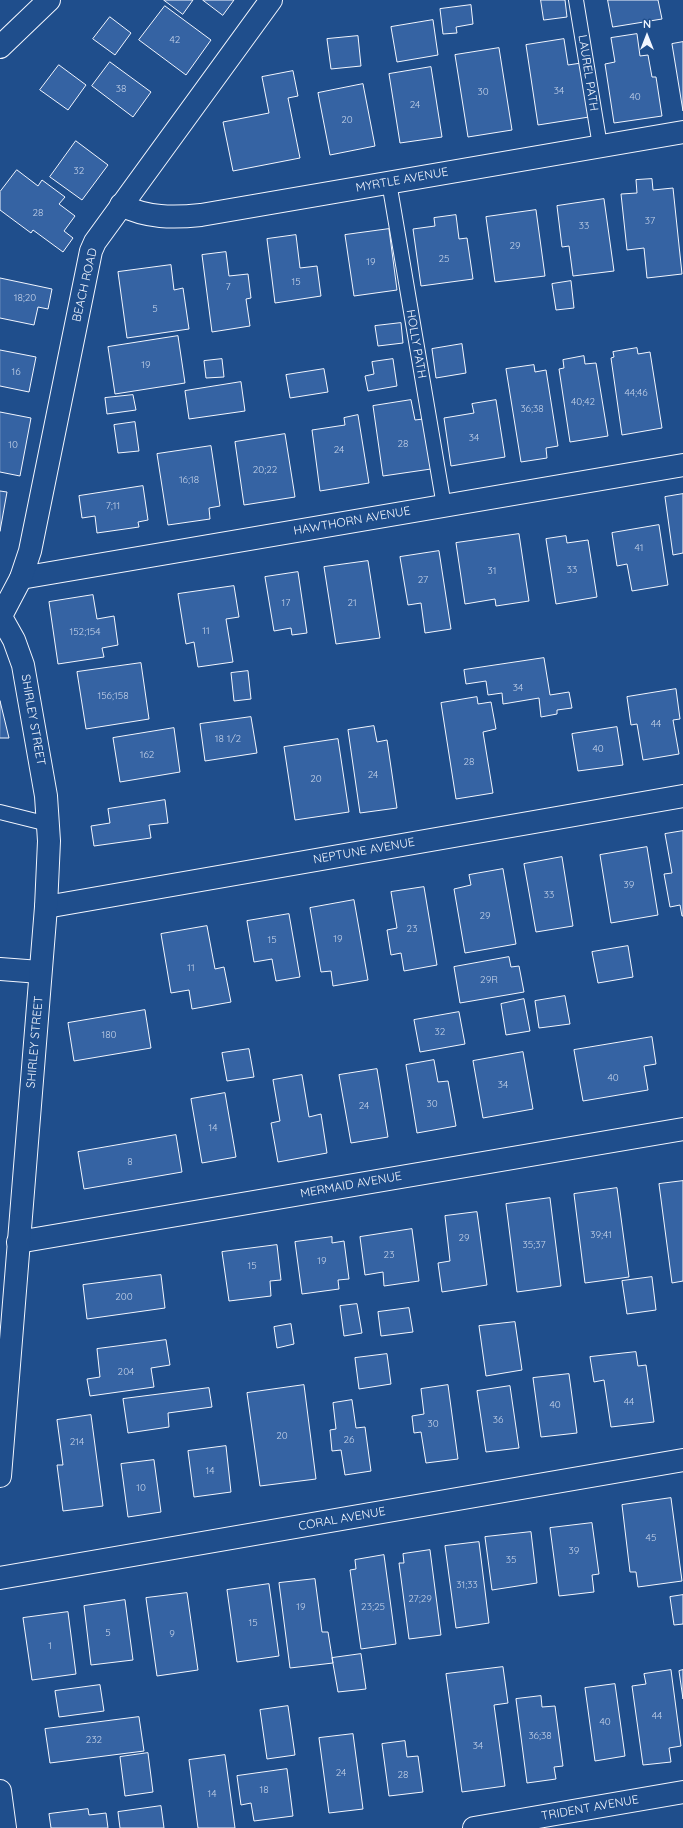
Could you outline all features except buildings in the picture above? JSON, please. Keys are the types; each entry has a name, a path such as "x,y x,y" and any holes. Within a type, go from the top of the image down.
{"street":[{"path":"0,47 49,0"},
{"name":"BEACH ROAD","path":"0,615 21,578 30,551 92,251 100,234 271,0"},
{"name":"MYRTLE AVENUE","path":"121,205 131,210 154,216 201,215 683,132"},
{"name":"HAWTHORN AVENUE","path":"21,578 683,465"},
{"name":"SHIRLEY STREET","path":"0,615 14,640 26,677 46,796 48,824 46,907 0,1476"},
{"name":"NEPTUNE AVENUE","path":"46,907 683,796"},
{"path":"0,969 40,972"},
{"name":"MERMAID AVENUE","path":"18,1242 683,1129"},
{"name":"CORAL AVENUE","path":"0,1578 683,1460"},
{"path":"0,1791 5,1828"},
{"name":"TRIDENT AVENUE","path":"474,1828 683,1792"}],"lane":[{"name":"LAUREL PATH","path":"576,0 600,146"},
{"name":"HOLLY PATH","path":"389,182 444,506"},
{"path":"0,812 48,824"}]}
